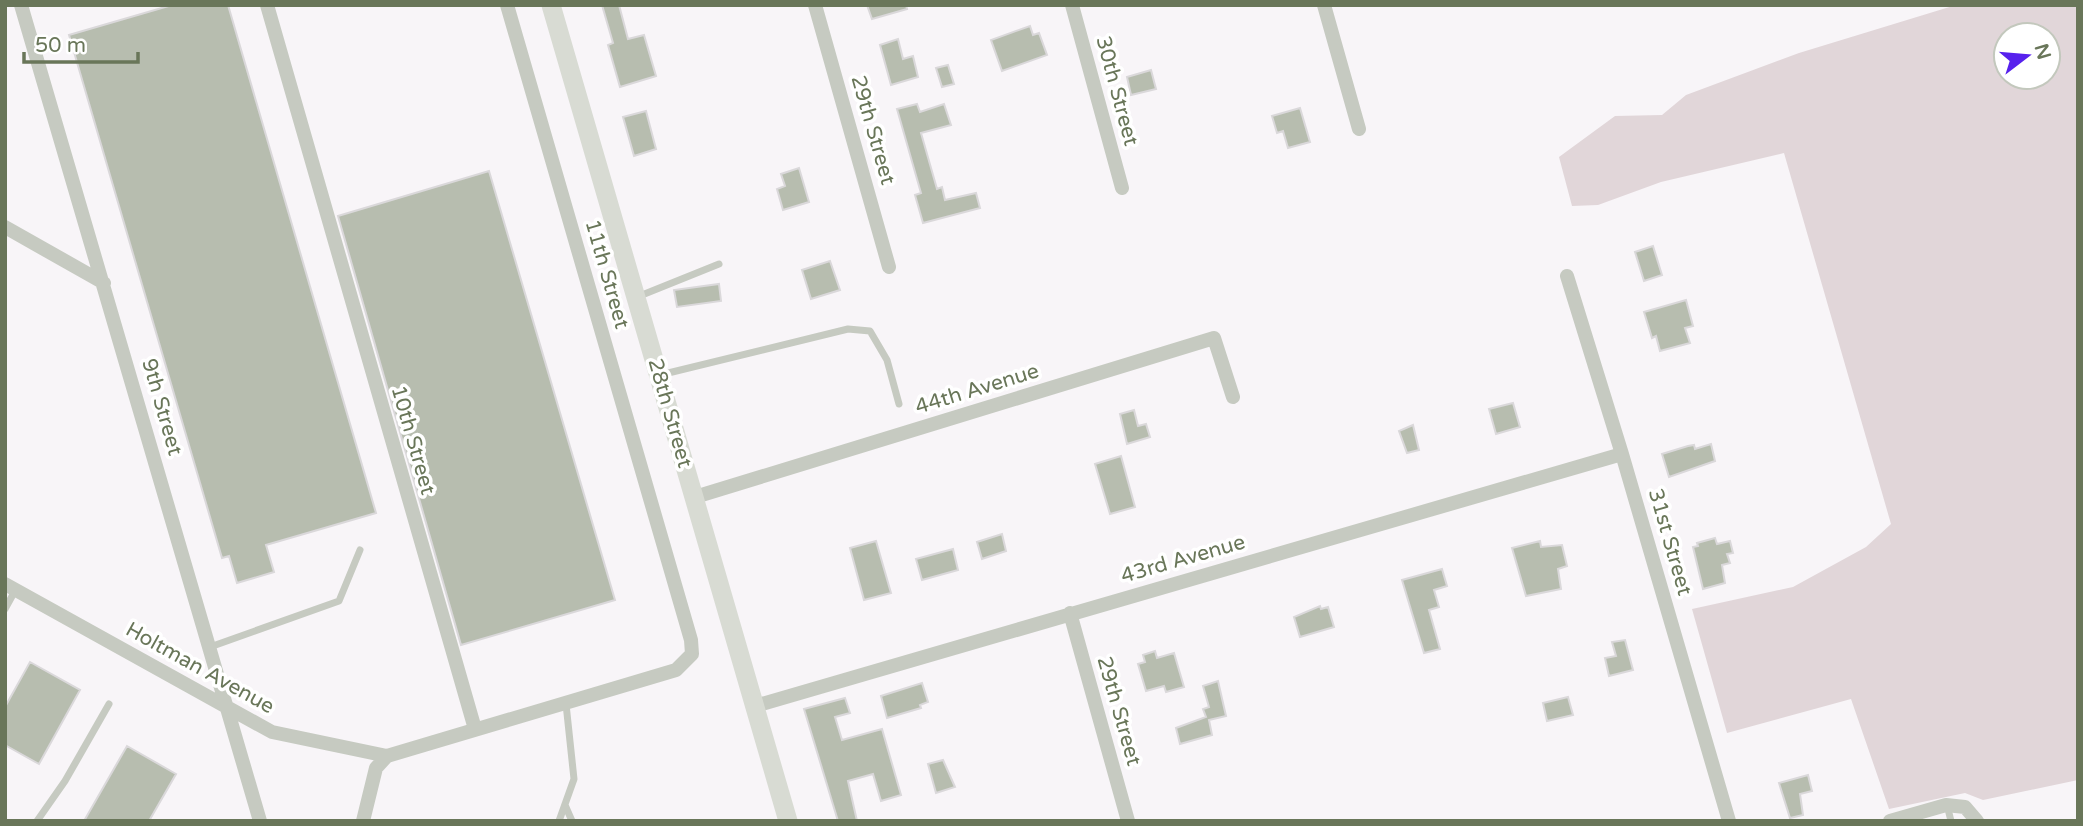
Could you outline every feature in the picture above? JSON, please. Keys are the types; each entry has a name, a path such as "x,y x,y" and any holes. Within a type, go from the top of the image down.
{"main road":[{"name":"28th Street","path":"551,5 788,821"}],"street":[{"name":"9th Street","path":"21,5 260,821"},
{"name":"10th Street","path":"267,5 475,729"},
{"name":"11th Street","path":"507,5 691,640 692,654 676,670 566,704"},
{"name":"29th Street","path":"816,5 889,267"},
{"name":"30th Street","path":"1072,5 1122,188"},
{"path":"1324,5 1359,129"},
{"path":"5,227 104,283"},
{"name":"31st Street","path":"1567,276 1622,454 1728,821"},
{"name":"44th Avenue","path":"695,497 1214,338 1233,397"},
{"name":"43rd Avenue","path":"755,706 1622,454"},
{"name":"Holtman Avenue","path":"10,587 272,732 387,756"},
{"name":"29th Street","path":"1070,613 1128,821"},
{"path":"363,821 376,768 387,756 566,704"},
{"path":"1890,821 1946,805 1965,807 1978,821"}],"lane":[{"path":"636,297 719,264"},
{"path":"659,375 848,329 870,331 887,360 899,404"},
{"path":"210,647 339,601 360,550"},
{"path":"5,609 10,587"},
{"path":"38,820 65,781 108,704"},
{"path":"559,821 574,779 566,704"},
{"path":"565,805 572,821"},
{"path":"1946,805 1951,821"}],"shaded area":[{"path":"1956,5 2078,5 2078,780 1983,800 1965,793 1889,809 1851,699 1727,733 1692,609 1793,587 1866,547 1891,524 1784,153 1661,182 1598,205 1572,206 1559,157 1615,116 1662,115 1686,95 1799,53"}],"building":[{"path":"172,5 228,5 376,513 266,545 274,572 237,583 229,556 222,558 69,35"},
{"path":"602,5 619,5 628,39 644,35 656,76 620,87 608,45 613,43"},
{"path":"867,5 906,5 907,9 872,19"},
{"path":"1030,26 1033,35 1039,33 1047,55 1002,71 991,40"},
{"path":"898,39 903,59 913,56 918,77 891,85 880,45"},
{"path":"948,65 954,84 942,87 936,68"},
{"path":"1151,70 1156,89 1131,95 1127,77"},
{"path":"917,104 920,112 944,104 951,125 921,133 937,189 942,187 945,200 976,193 980,208 923,223 915,195 921,193 897,109"},
{"path":"1300,108 1310,142 1288,148 1283,131 1277,133 1272,116"},
{"path":"646,111 656,149 634,156 623,117"},
{"path":"799,168 809,202 783,210 777,189 785,186 781,174"},
{"path":"489,171 615,600 461,645 338,216"},
{"path":"1653,246 1662,275 1644,281 1635,252"},
{"path":"830,261 840,290 811,299 802,270"},
{"path":"719,284 721,301 677,307 674,290"},
{"path":"1686,300 1693,326 1685,328 1690,343 1660,351 1656,336 1652,338 1644,312"},
{"path":"1513,403 1520,427 1496,434 1489,409"},
{"path":"1134,410 1138,426 1146,424 1150,437 1127,444 1120,414"},
{"path":"1413,425 1419,450 1407,453 1399,431"},
{"path":"1711,444 1715,461 1669,477 1662,454 1688,446 1694,445 1695,449"},
{"path":"1121,456 1135,507 1110,514 1095,464"},
{"path":"1002,534 1006,551 982,559 977,542"},
{"path":"1715,538 1717,544 1730,541 1733,553 1727,554 1730,563 1722,565 1725,583 1703,589 1693,547 1698,546 1697,543"},
{"path":"876,541 891,593 864,600 850,548"},
{"path":"1540,541 1541,547 1562,545 1567,566 1558,569 1561,589 1526,596 1512,548"},
{"path":"953,549 958,570 922,580 916,559"},
{"path":"1442,569 1447,586 1434,590 1439,607 1429,610 1440,649 1424,653 1402,580"},
{"path":"1320,606 1321,609 1328,607 1334,627 1300,637 1294,617"},
{"path":"1625,640 1633,670 1609,676 1605,658 1616,656 1612,642"},
{"path":"1155,651 1157,658 1174,653 1184,687 1166,692 1164,686 1146,691 1138,664 1145,662 1143,655"},
{"path":"30,662 80,690 39,764 5,745 5,707"},
{"path":"1218,681 1226,716 1209,720 1212,735 1180,744 1176,728 1206,717 1203,709 1209,707 1203,686"},
{"path":"922,683 928,702 920,705 921,708 887,718 881,696"},
{"path":"1568,697 1573,715 1547,721 1543,703"},
{"path":"845,698 850,713 835,717 842,740 882,729 901,795 881,801 873,774 848,781 857,821 838,821 804,709"},
{"path":"127,746 176,774 149,821 84,821"},
{"path":"943,760 955,787 936,793 928,764"},
{"path":"1808,775 1812,791 1800,794 1803,815 1790,818 1779,783"}]}
